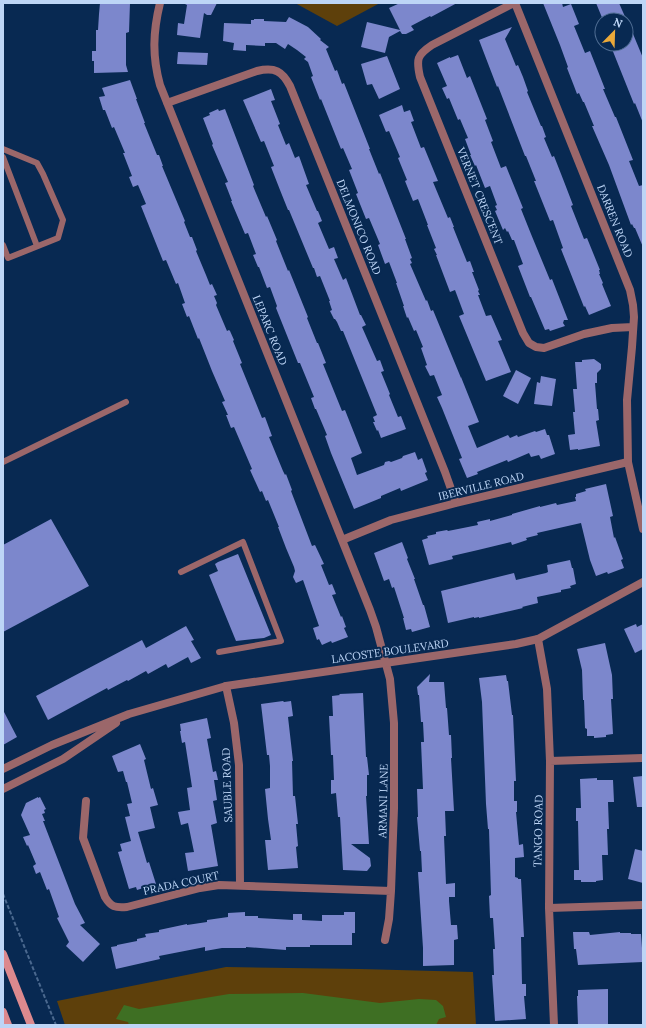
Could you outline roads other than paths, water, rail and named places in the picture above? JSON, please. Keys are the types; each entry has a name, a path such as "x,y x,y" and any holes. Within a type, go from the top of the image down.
{"main road":[{"path":"3,954 31,1025"},
{"path":"3,1012 8,1025"}],"street":[{"name":"LEPARC ROAD","path":"160,3 154,32 154,57 160,85 376,627 385,663"},
{"name":"DARREN ROAD","path":"514,3 628,284 633,305 632,347 626,415 628,462 643,529"},
{"name":"VERNET CRESCENT","path":"514,3 423,51 419,57 418,66 420,76 523,333 529,343 536,347 544,348 584,334 612,328 633,327"},
{"name":"DELMONICO ROAD","path":"167,103 265,69 271,69 279,72 285,77 290,86 445,472 456,503"},
{"name":"IBERVILLE ROAD","path":"342,540 391,520 628,462"},
{"name":"LACOSTE BOULEVARD","path":"3,769 52,745 129,714 226,686 516,644 538,639 643,582"},
{"name":"TANGO ROAD","path":"538,639 548,689 550,762 549,908 554,1025"},
{"name":"ARMANI LANE","path":"385,663 390,679 394,723 394,808 391,891 389,919 385,940"},
{"name":"SAUBLE ROAD","path":"226,686 234,723 239,765 240,885"},
{"name":"LACOSTE BOULEVARD","path":"3,789 63,759 129,714"},
{"path":"550,762 643,758"},
{"name":"PRADA COURT","path":"86,801 83,838 105,897 110,905 117,908 127,907 200,888 219,885 391,891"},
{"path":"549,908 643,905"}],"lane":[{"path":"3,149 37,163 63,220 58,238 8,258 3,245"},
{"path":"3,156 37,246"},
{"path":"3,462 126,402"},
{"path":"181,572 243,542 281,641 219,652"}]}
